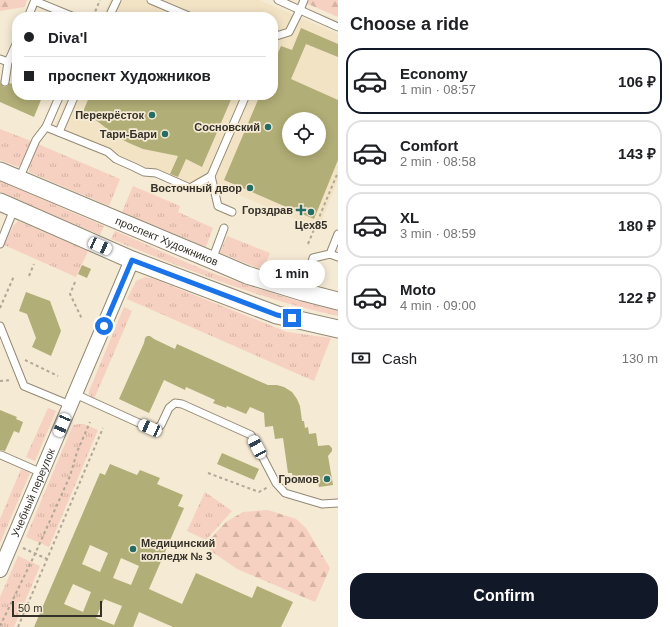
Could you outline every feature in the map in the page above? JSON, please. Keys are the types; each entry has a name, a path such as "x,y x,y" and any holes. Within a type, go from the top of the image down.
{"street":[{"name":"проспект Художников","path":"0,171 248,275 338,301"},
{"path":"7,205 132,260 277,315 338,330"},
{"name":"Учебный переулок","path":"0,570 132,260"}],"lane":[{"path":"30,12 35,0 63,12"},
{"path":"111,12 117,0"},
{"path":"151,0 179,12"},
{"path":"278,0 338,26"},
{"path":"278,35 289,32 304,0"},
{"path":"5,82 8,62 12,53"},
{"path":"0,59 8,62"},
{"path":"19,179 36,140 46,127 58,100"},
{"path":"59,132 73,100"},
{"path":"46,127 108,152 116,160 144,172 156,173 190,188 210,176 244,100"},
{"path":"210,176 218,206 232,212"},
{"path":"0,244 7,205"},
{"path":"212,260 224,228"},
{"path":"330,254 338,234"},
{"path":"303,292 312,258 330,254 338,257"},
{"path":"0,326 24,386 72,400 156,429 162,425 169,408 175,403 182,404 250,435 276,483 285,493 322,504 338,503"},
{"path":"1,456 42,473"}],"path":[{"path":"95,12 100,0"},
{"path":"308,244 338,172"},
{"path":"29,276 34,264"},
{"path":"0,308 14,276"},
{"path":"75,282 70,294 82,319"},
{"path":"11,354 58,376"},
{"path":"0,626 35,554 70,476 77,452 90,422"},
{"path":"18,627 103,428"},
{"path":"208,473 259,492 276,483"},
{"path":"21,547 47,559"}],"shaded area":[{"path":"110,0 259,0 338,34 338,180 318,229 200,178 189,185 54,128 66,100 278,100 278,12 104,12"}],"green space":[{"path":"0,0 27,0 24,7 0,11"},
{"path":"299,0 338,0 338,17"},
{"path":"0,129 31,141 21,164 18,167 0,160"},
{"path":"38,144 120,179 109,206 29,172 29,167"},
{"path":"0,181 104,226 100,235 0,192"},
{"path":"133,186 180,206 178,212 213,228 206,247 122,212"},
{"path":"18,221 88,251 76,277 4,245 13,226"},
{"path":"115,231 226,278 305,303 338,311 338,316 280,301 195,272 111,239"},
{"path":"227,236 270,253 263,270 220,253"},
{"path":"145,277 154,279 287,332 331,338 314,381 127,299 136,281"},
{"path":"124,307 132,311 94,399 89,394 89,391"},
{"path":"48,408 56,411 35,461 26,457"},
{"path":"84,424 98,430 49,547 26,537 73,425"},
{"path":"21,469 30,473 0,543 0,519"},
{"path":"205,492 232,511 206,540 187,531"},
{"path":"268,510 296,519 306,528 330,568 315,602 237,569 204,546 226,522 243,512"},
{"path":"18,556 40,566 14,627 0,627 0,597"}],"building":[{"name":"Сосновский","path":"301,28 338,44 338,57 306,44 291,79 338,100 338,160 314,219 224,180 258,100 278,100 278,53 281,46 292,50"},
{"path":"0,79 1,84 4,87 10,83 12,84 12,100 41,100 34,117 0,102"},
{"name":"Тари-Бари","path":"88,100 231,100 202,167 186,159 178,177 170,174 178,156 143,149 129,143 119,138 97,121 82,114"},
{"path":"82,265 91,269 87,278 78,274"},
{"path":"26,292 50,301 61,331 51,356 32,347 36,338 27,314 19,311"},
{"path":"147,336 150,336 175,349 177,344 268,385 284,387 292,392 300,406 302,421 304,421 305,428 308,427 309,434 316,433 318,446 329,445 332,448 332,451 328,456 333,485 319,487 318,482 306,484 306,480 294,482 292,473 288,473 283,438 275,439 273,426 265,427 264,413 250,407 246,414 227,406 226,408 213,403 215,400 186,387 185,390 164,380 149,413 119,399"},
{"path":"0,410 17,417 16,419 23,422 19,433 14,431 5,451 0,450"},
{"path":"222,453 259,469 254,480 217,464"},
{"name":"Медицинский колледж № 3","path":"110,464 137,475 140,470 160,478 157,484 183,495 178,506 184,508 149,589 182,604 196,573 252,598 257,586 293,602 281,627 173,627 139,612 133,627 34,627 100,473 105,475","holes":["90,545 108,553 100,572 82,564","121,558 139,566 131,585 113,578","73,584 91,592 83,612 64,604","104,599 122,606 114,625 96,618"]}],"place":[{"name":"Перекрёсток","path":"152,115"},
{"name":"Сосновский","path":"268,127"},
{"name":"Тари-Бари","path":"165,134"},
{"name":"Восточный двор","path":"250,188"},
{"name":"Горздрав","path":"301,210"},
{"name":"Цех85","path":"311,212"},
{"name":"Громов","path":"327,479"},
{"name":"Медицинский колледж № 3","path":"133,549"}],"route":[{"path":"104,326 132,260 277,315 292,318"}]}
